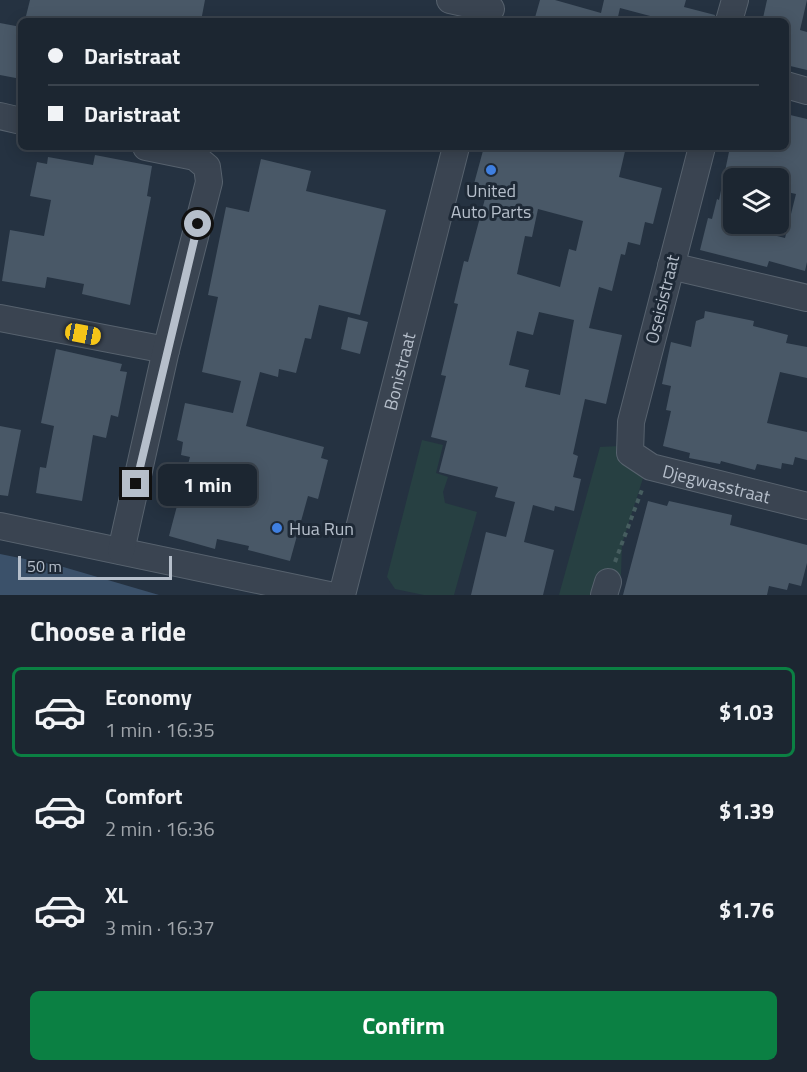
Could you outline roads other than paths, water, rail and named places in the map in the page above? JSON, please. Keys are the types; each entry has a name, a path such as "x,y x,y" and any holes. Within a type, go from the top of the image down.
{"street":[{"path":"450,0 491,10"},
{"path":"730,18 735,0"},
{"path":"789,86 807,91"},
{"path":"0,116 18,120"},
{"path":"122,551 166,350 208,182 207,166 195,158 159,150"},
{"name":"Bonistraat","path":"342,595 455,150"},
{"name":"Oseisistraat","path":"640,460 631,422 701,150"},
{"path":"671,266 807,298"},
{"path":"0,318 166,350"},
{"name":"Djegwasstraat","path":"640,460 807,506"},
{"path":"0,526 329,595"}],"water":[{"path":"0,554 60,566 159,595 0,595"}],"place":[{"name":"United Auto Parts","path":"491,170"},
{"name":"Hua Run","path":"277,528"}]}
